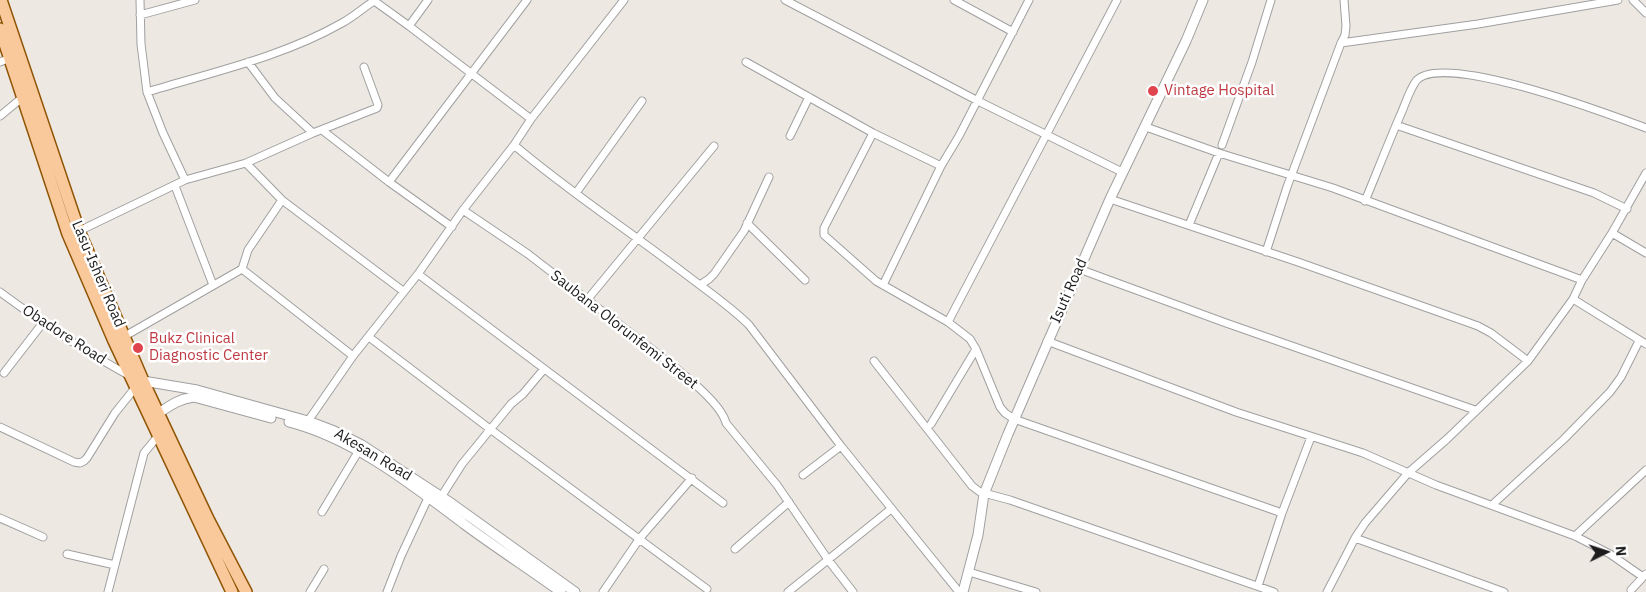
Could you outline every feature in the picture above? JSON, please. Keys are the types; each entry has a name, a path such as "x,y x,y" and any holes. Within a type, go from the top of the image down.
{"main road":[{"name":"Lasu-Isheri Road","path":"3,1 79,231 125,336 139,384 158,436 232,592"},
{"name":"Lasu-Isheri Road","path":"0,29 5,60 23,97 68,234 114,341 130,376 139,384 159,414 208,519 246,592"}],"street":[{"path":"140,0 141,44 147,92 163,133 185,180"},
{"path":"140,15 196,0"},
{"path":"147,92 283,50 344,22 373,0 531,119"},
{"path":"409,26 428,0"},
{"path":"389,182 526,0"},
{"path":"308,421 353,356 418,274 514,145 531,119 624,0"},
{"path":"785,0 1122,172"},
{"path":"954,0 1013,32"},
{"path":"883,285 941,166 978,100 1028,0"},
{"path":"948,322 1117,0"},
{"name":"Isuti Road","path":"963,592 978,535 984,494 1014,419 1122,172 1146,126 1203,0"},
{"path":"1222,145 1252,62 1271,0"},
{"path":"1266,252 1291,176 1345,35 1344,0"},
{"path":"1341,43 1478,24 1618,0"},
{"path":"1633,0 1646,13"},
{"path":"248,62 276,98 313,133"},
{"path":"746,62 873,133 941,166"},
{"path":"79,231 185,180 246,164 313,133 377,108 378,105 364,68"},
{"path":"1365,200 1416,81 1429,75 1445,72 1463,73 1494,80 1566,100 1646,128"},
{"path":"0,116 23,97"},
{"path":"790,136 809,97"},
{"path":"576,193 642,102"},
{"path":"1396,125 1594,193 1627,209"},
{"path":"1146,126 1219,153 1334,188 1582,280"},
{"path":"322,130 389,182 452,227"},
{"path":"873,133 824,228 824,235 876,281 948,322 970,339 1000,407 1005,413 1014,419 1282,514"},
{"path":"514,145 561,183 733,310 749,325 891,510 958,592"},
{"path":"588,300 714,146"},
{"path":"1189,225 1219,153"},
{"path":"246,164 282,200 403,292"},
{"path":"1327,592 1355,538 1365,523 1408,473 1528,361 1573,299 1582,280 1627,209 1646,173"},
{"path":"700,285 714,274 744,231 769,177"},
{"path":"175,186 213,285"},
{"path":"1110,199 1484,328 1528,361"},
{"path":"125,336 242,269 248,250 282,200"},
{"name":"Saubana Olorunfemi Street","path":"464,210 528,254 674,366 717,406 724,414 726,423 790,502 829,561 853,592"},
{"path":"747,223 805,280"},
{"path":"1612,233 1646,252"},
{"path":"242,269 353,356"},
{"path":"1079,269 1226,323 1475,410"},
{"path":"418,274 723,503"},
{"name":"Obadore Road","path":"0,292 42,324 91,355 130,376"},
{"path":"1492,505 1564,439 1610,392 1643,342 1573,299"},
{"path":"4,373 42,324"},
{"path":"369,337 707,589"},
{"path":"1047,341 1236,412 1363,453 1436,485 1575,536 1610,554 1645,576 1631,590"},
{"path":"931,424 976,349"},
{"path":"874,361 976,490 984,494 1010,500 1274,592"},
{"path":"441,497 462,464 490,429 544,369"},
{"path":"0,427 62,457 80,463 87,458 116,413 139,384"},
{"name":"Akesan Road","path":"139,384 169,385 197,390 308,421 362,445 441,497 575,592"},
{"path":"169,385 170,394 174,402"},
{"name":"Akesan Road","path":"159,414 182,398 194,397 296,424 330,438 402,478 561,592"},
{"path":"108,592 144,453 158,436"},
{"path":"1258,586 1282,514 1311,437"},
{"path":"803,475 841,446"},
{"path":"322,512 358,452"},
{"path":"1575,536 1646,470"},
{"path":"603,592 640,538 692,478"},
{"path":"387,592 400,556 428,498"},
{"path":"736,549 790,502"},
{"path":"788,592 891,510"},
{"path":"0,518 43,537"},
{"path":"1355,538 1504,592"},
{"path":"67,554 114,565"},
{"path":"310,592 324,569"},
{"path":"969,572 1036,592"}],"place":[{"name":"Vintage Hospital","path":"1153,91"},
{"name":"Bukz Clinical Diagnostic Center","path":"138,348"}]}
